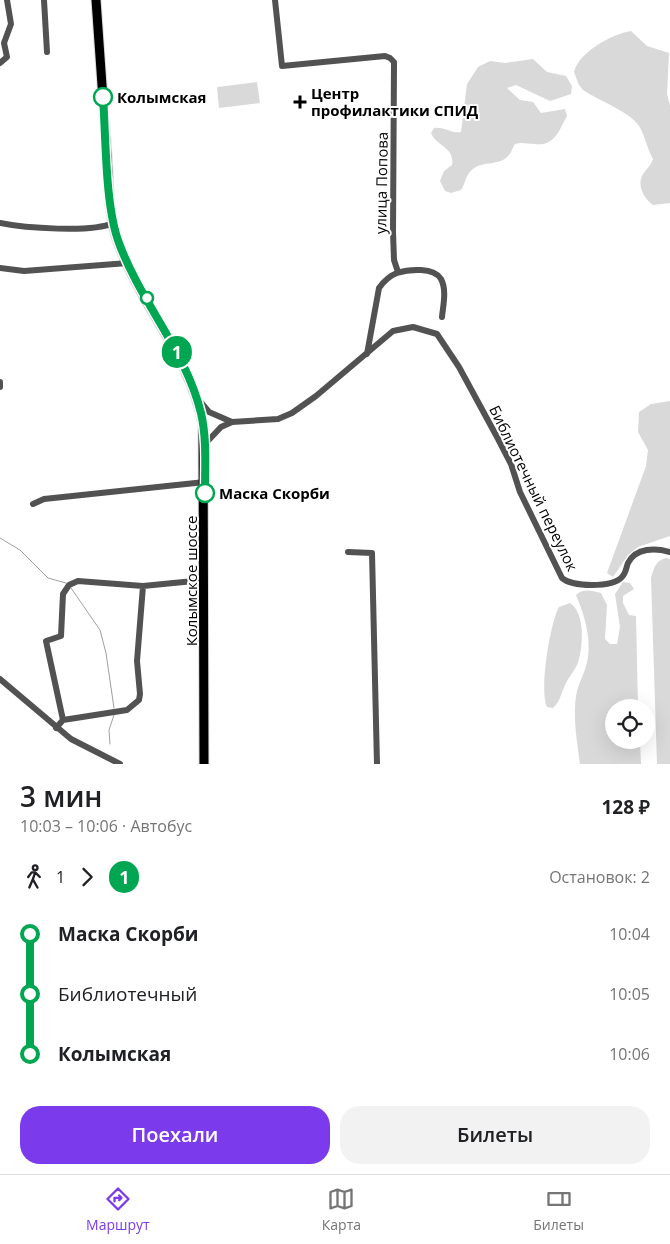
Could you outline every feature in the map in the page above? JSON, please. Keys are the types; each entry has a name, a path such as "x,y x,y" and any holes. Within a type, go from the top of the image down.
{"highway":[{"name":"Колымское шоссе","path":"96,0 113,223 118,243 180,357 197,398 203,422 205,444 204,764"}],"street":[{"path":"0,63 7,56 4,43 10,24 7,0"},
{"path":"44,0 47,52"},
{"name":"улица Попова","path":"275,0 282,66 385,56 394,62 393,232 394,260 398,272"},
{"path":"0,223 16,226 98,228 113,223"},
{"path":"0,268 24,270 128,263"},
{"path":"366,355 379,288 386,280 398,272 433,271 438,275 444,291 442,318"},
{"name":"Библиотечный переулок","path":"197,398 209,412 222,419 232,422 267,422 285,417 316,396 388,335 401,328 413,327 437,334 459,367 497,437 510,464 520,492 562,578 574,584 611,584 626,572 628,562 641,551 650,549 670,552"},
{"path":"0,382 0,387"},
{"path":"221,427 213,430 203,422 209,418 222,419"},
{"name":"Библиотечный переулок","path":"205,444 221,427 232,422"},
{"path":"33,504 44,499 205,482"},
{"path":"348,552 372,554 377,764"},
{"path":"63,720 46,641 61,636 63,594 65,589 74,582 88,581 143,586 204,580"},
{"path":"56,728 63,720 126,710 139,700 137,661 143,586"},
{"path":"0,679 56,728 86,748 120,764"}],"shaded area":[{"path":"631,31 647,46 669,53 667,94 670,106 670,203 653,205 641,188 642,176 653,159 639,126 621,111 583,90 574,72 582,58 597,45"},
{"path":"533,59 547,72 566,76 572,86 571,94 550,101 516,85 507,88 520,100 533,102 541,113 565,109 567,116 559,132 547,143 515,144 505,159 477,166 473,169 468,174 461,190 451,193 445,191 440,181 444,171 452,165 452,159 451,154 431,133 434,128 461,132 467,84 478,67 490,61 505,63"},
{"path":"257,82 260,103 219,108 217,87"},
{"path":"670,401 670,536 638,547 628,555 613,577 607,573 646,466 648,450 638,432 639,412 651,404"},
{"path":"662,559 670,559 670,764 657,764 651,578 654,568"},
{"path":"623,582 630,583 634,589 623,596 623,603 629,615 636,616 638,699 605,699 605,749 640,749 641,764 580,764 575,709 578,688 586,666 589,648 585,621 576,595 585,591 601,593 607,605 605,639 610,644 617,644 620,627 615,594"},
{"path":"570,603 578,614 582,629 579,659 564,686 558,702 553,708 547,707 544,687 552,627 559,607"}],"waterway":[{"path":"0,538 20,550 48,578 66,583"},
{"path":"71,588 100,630 106,653 114,708"},
{"path":"110,744 109,730 114,715"}],"bus line":[{"name":"1","path":"103,97 110,203 116,237 128,263 180,357 197,398 202,415 205,444 205,493"}],"place":[{"name":"Колымская","path":"103,97"},
{"name":"Центр профилактики СПИД","path":"300,102"},
{"name":"Маска Скорби","path":"205,493"}]}
